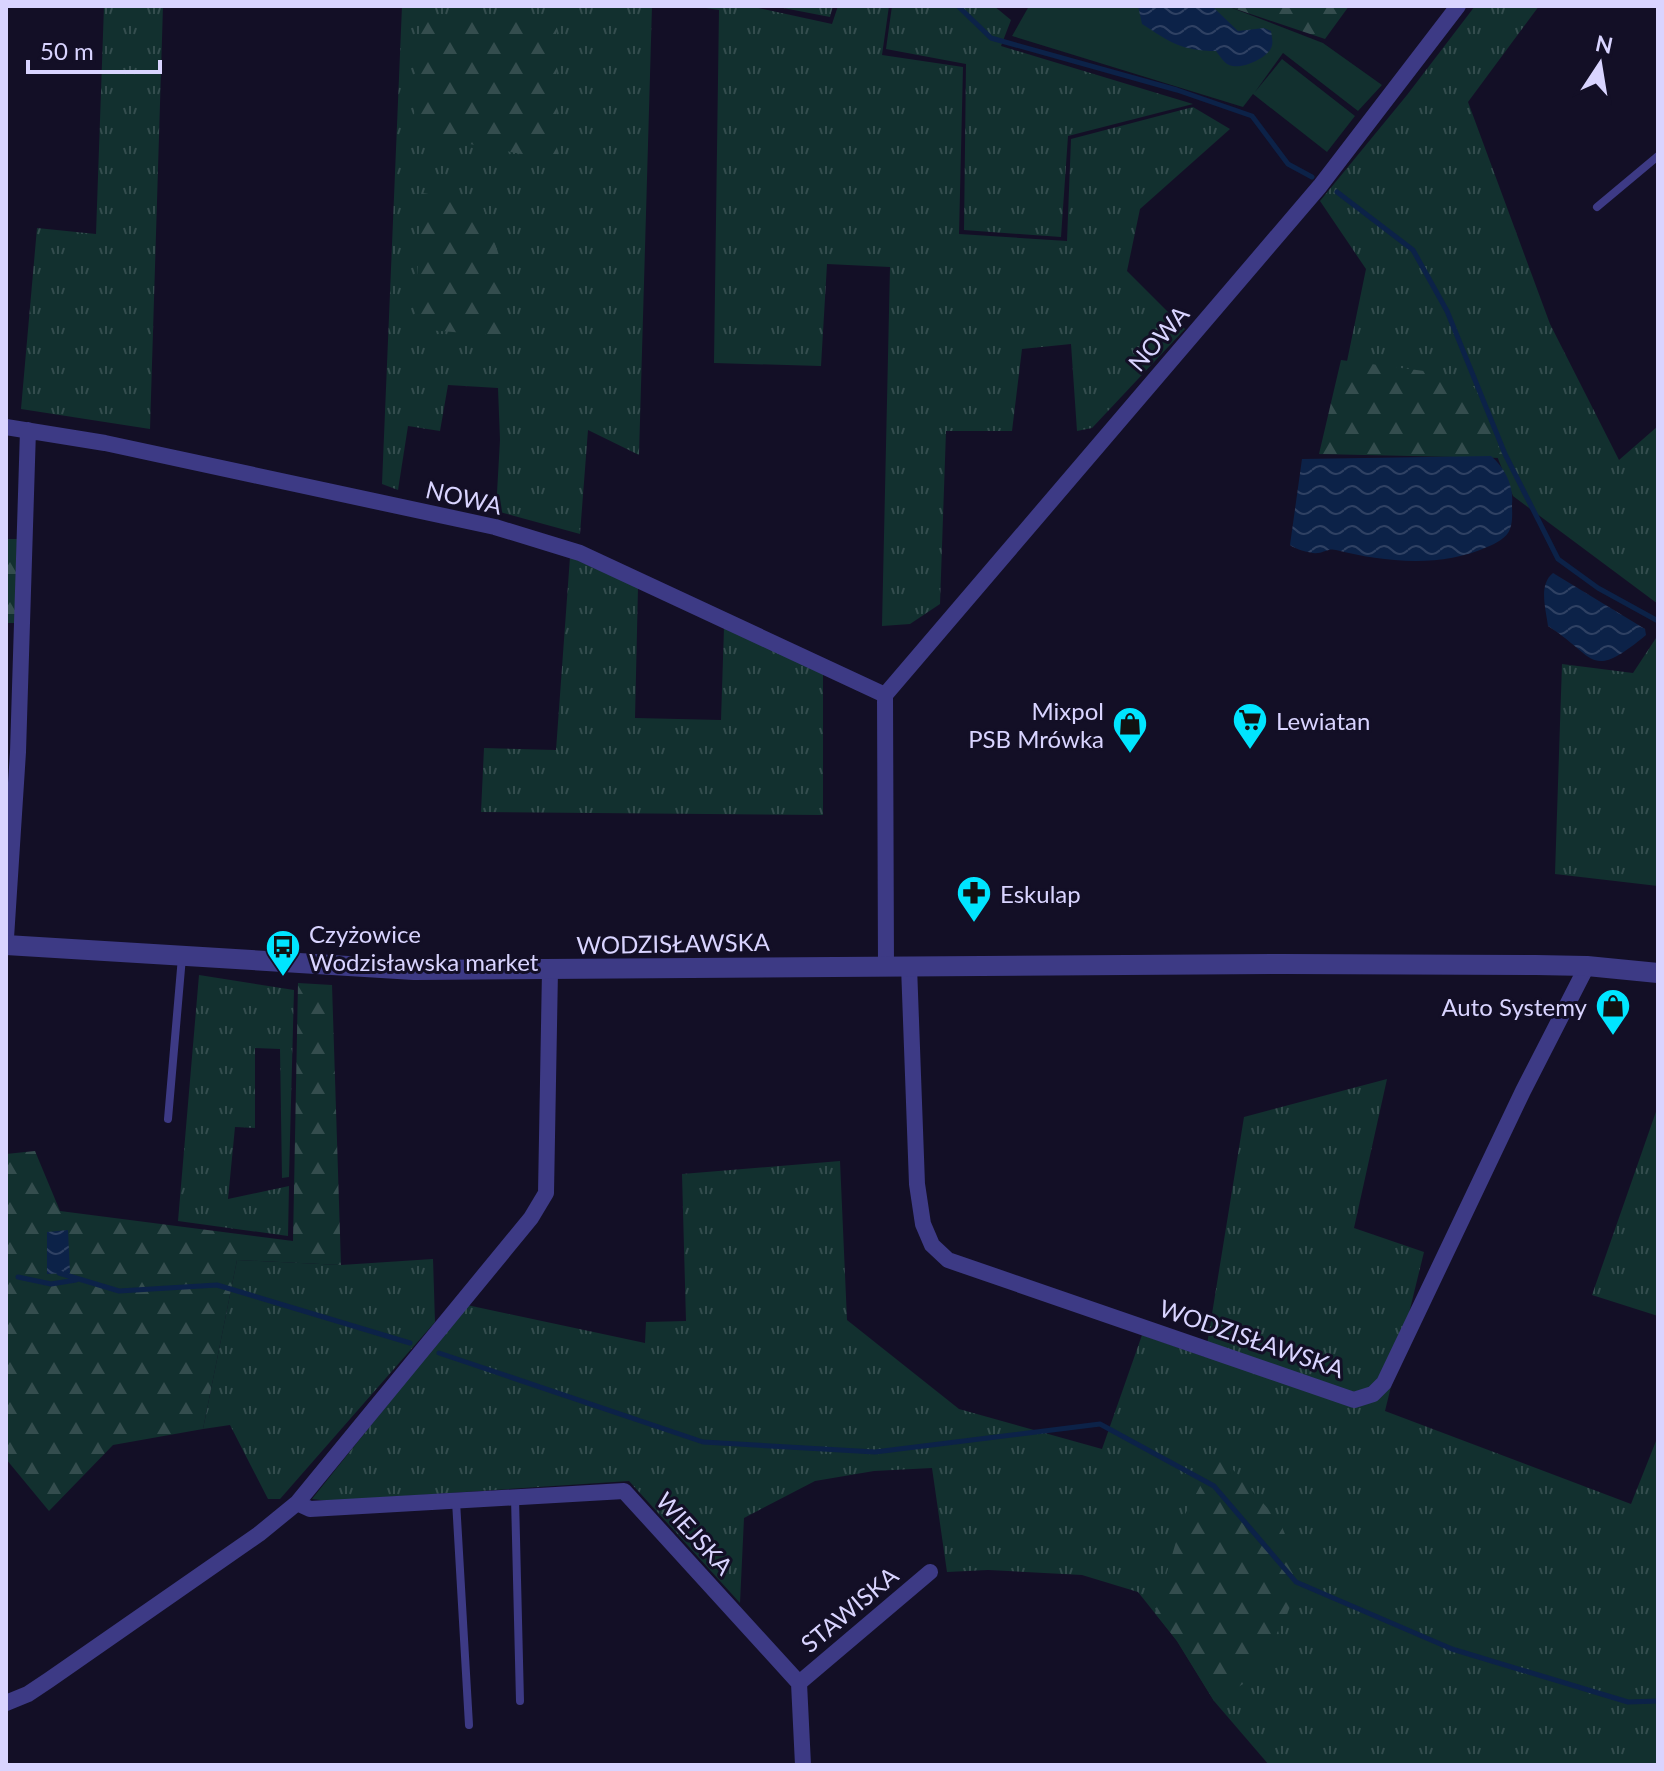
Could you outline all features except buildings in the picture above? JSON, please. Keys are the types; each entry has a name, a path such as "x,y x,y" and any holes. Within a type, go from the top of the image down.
{"street":[{"name":"NOWA","path":"6,427 105,443 495,527 580,553 885,695 1320,186 1458,6"},
{"path":"6,938 18,752 28,430"},
{"path":"885,695 886,966"},
{"name":"WODZISŁAWSKA","path":"6,945 414,970 1587,966 1658,973"},
{"name":"WODZISŁAWSKA","path":"909,966 917,1184 923,1224 932,1245 948,1260 976,1271 1354,1400 1373,1394 1384,1383 1523,1091 1587,966"},
{"path":"6,1703 28,1694 49,1680 259,1534 297,1503 531,1218 546,1193 550,970"},
{"name":"WIEJSKA","path":"297,1503 310,1509 624,1491 799,1683"},
{"name":"STAWISKA","path":"799,1683 930,1572"},
{"path":"799,1683 803,1765"}],"lane":[{"path":"1597,207 1658,156"},
{"path":"168,1119 183,956"},
{"path":"515,1497 520,1701"},
{"path":"456,1500 469,1725"}],"green space":[{"path":"104,6 163,6 150,429 21,409 37,228 96,234"},
{"path":"402,6 652,6 639,455 588,430 580,534 496,511 500,440 498,388 448,385 440,431 408,426 398,490 382,484"},
{"path":"693,6 749,6 832,24 838,6 889,6 882,55 963,67 959,234 1067,241 1071,139 1193,107 1230,129 1140,209 1127,271 1185,329 1092,428 1077,431 1071,344 1022,349 1012,431 946,431 940,604 910,624 882,626 890,267 827,264 821,366 714,363 719,10"},
{"path":"773,6 833,6 830,17"},
{"path":"892,6 994,6 1011,20 1001,46 1193,104 1068,136 1061,237 964,230 966,64 886,49"},
{"path":"1029,6 1227,6 1323,43 1382,85 1358,111 1283,53 1255,92 1282,59 1355,116 1327,152 1253,94 1243,107 1012,36"},
{"path":"1227,6 1349,6 1325,39"},
{"path":"1475,6 1539,6 1468,102 1550,324 1619,460 1658,426 1658,604 1513,496 1470,389 1345,371 1366,269 1320,201"},
{"path":"556,14 557,161 413,133 420,17"},
{"path":"422,193 481,202 506,276 505,336 414,329"},
{"path":"1341,360 1424,371 1474,387 1503,458 1319,454"},
{"path":"6,539 17,539 15,623 6,623"},
{"path":"570,557 638,587 635,718 721,720 724,628 823,673 823,815 481,812 484,748 556,750"},
{"path":"1658,635 1658,886 1555,874 1562,664 1633,673"},
{"path":"199,975 294,990 289,1177 282,1178 280,1049 255,1048 255,1128 235,1127 228,1199 289,1186 288,1236 178,1221"},
{"path":"298,983 332,985 341,1265 237,1260 203,1429 113,1445 49,1511 6,1459 6,1154 35,1151 60,1211 293,1241"},
{"path":"1387,1079 1354,1228 1424,1252 1385,1411 1631,1504 1658,1436 1658,1765 1269,1765 1214,1701 1177,1641 1138,1592 1082,1575 988,1570 947,1572 932,1468 874,1471 815,1481 744,1518 740,1603 629,1481 329,1501 312,1499 467,1305 645,1343 646,1322 686,1321 682,1174 840,1161 847,1320 959,1409 1102,1449 1142,1335 1205,1357 1244,1117"},
{"path":"1658,1106 1658,1316 1592,1295"},
{"path":"433,1259 435,1322 280,1499 268,1499 230,1425 203,1429 237,1260 341,1265"},
{"path":"1218,1453 1280,1522 1302,1576 1286,1617 1250,1680 1214,1701 1177,1641 1155,1613 1183,1518"}],"water":[{"path":"1138,6 1212,6 1238,31 1264,28 1271,31 1272,45 1267,54 1251,63 1229,65 1216,51 1194,49 1160,36 1142,24"},
{"path":"1491,456 1510,484 1512,523 1508,532 1490,546 1451,558 1412,561 1373,558 1334,550 1311,553 1290,545 1302,459"},
{"path":"1553,573 1645,629 1646,635 1614,658 1603,661 1586,655 1548,626 1544,591"},
{"path":"68,1230 70,1273 47,1274 47,1232"}],"waterway":[{"path":"958,6 991,38 1177,90 1252,116 1288,164 1312,177"},
{"path":"1337,192 1413,250 1447,311 1505,454 1558,559 1598,588 1658,621"},
{"path":"59,1273 119,1291 217,1285 410,1343"},
{"path":"18,1277 51,1284 76,1280"},
{"path":"439,1353 703,1442 875,1452 1100,1424 1214,1486 1296,1582 1452,1649 1628,1702 1658,1701"}],"place":[{"name":"Lewiatan","path":"1250,751"},
{"name":"Mixpol PSB Mrówka","path":"1130,755"},
{"name":"Eskulap","path":"974,924"},
{"name":"Czyżowice Wodzisławska market","path":"283,978"},
{"name":"Auto Systemy","path":"1613,1037"}]}
